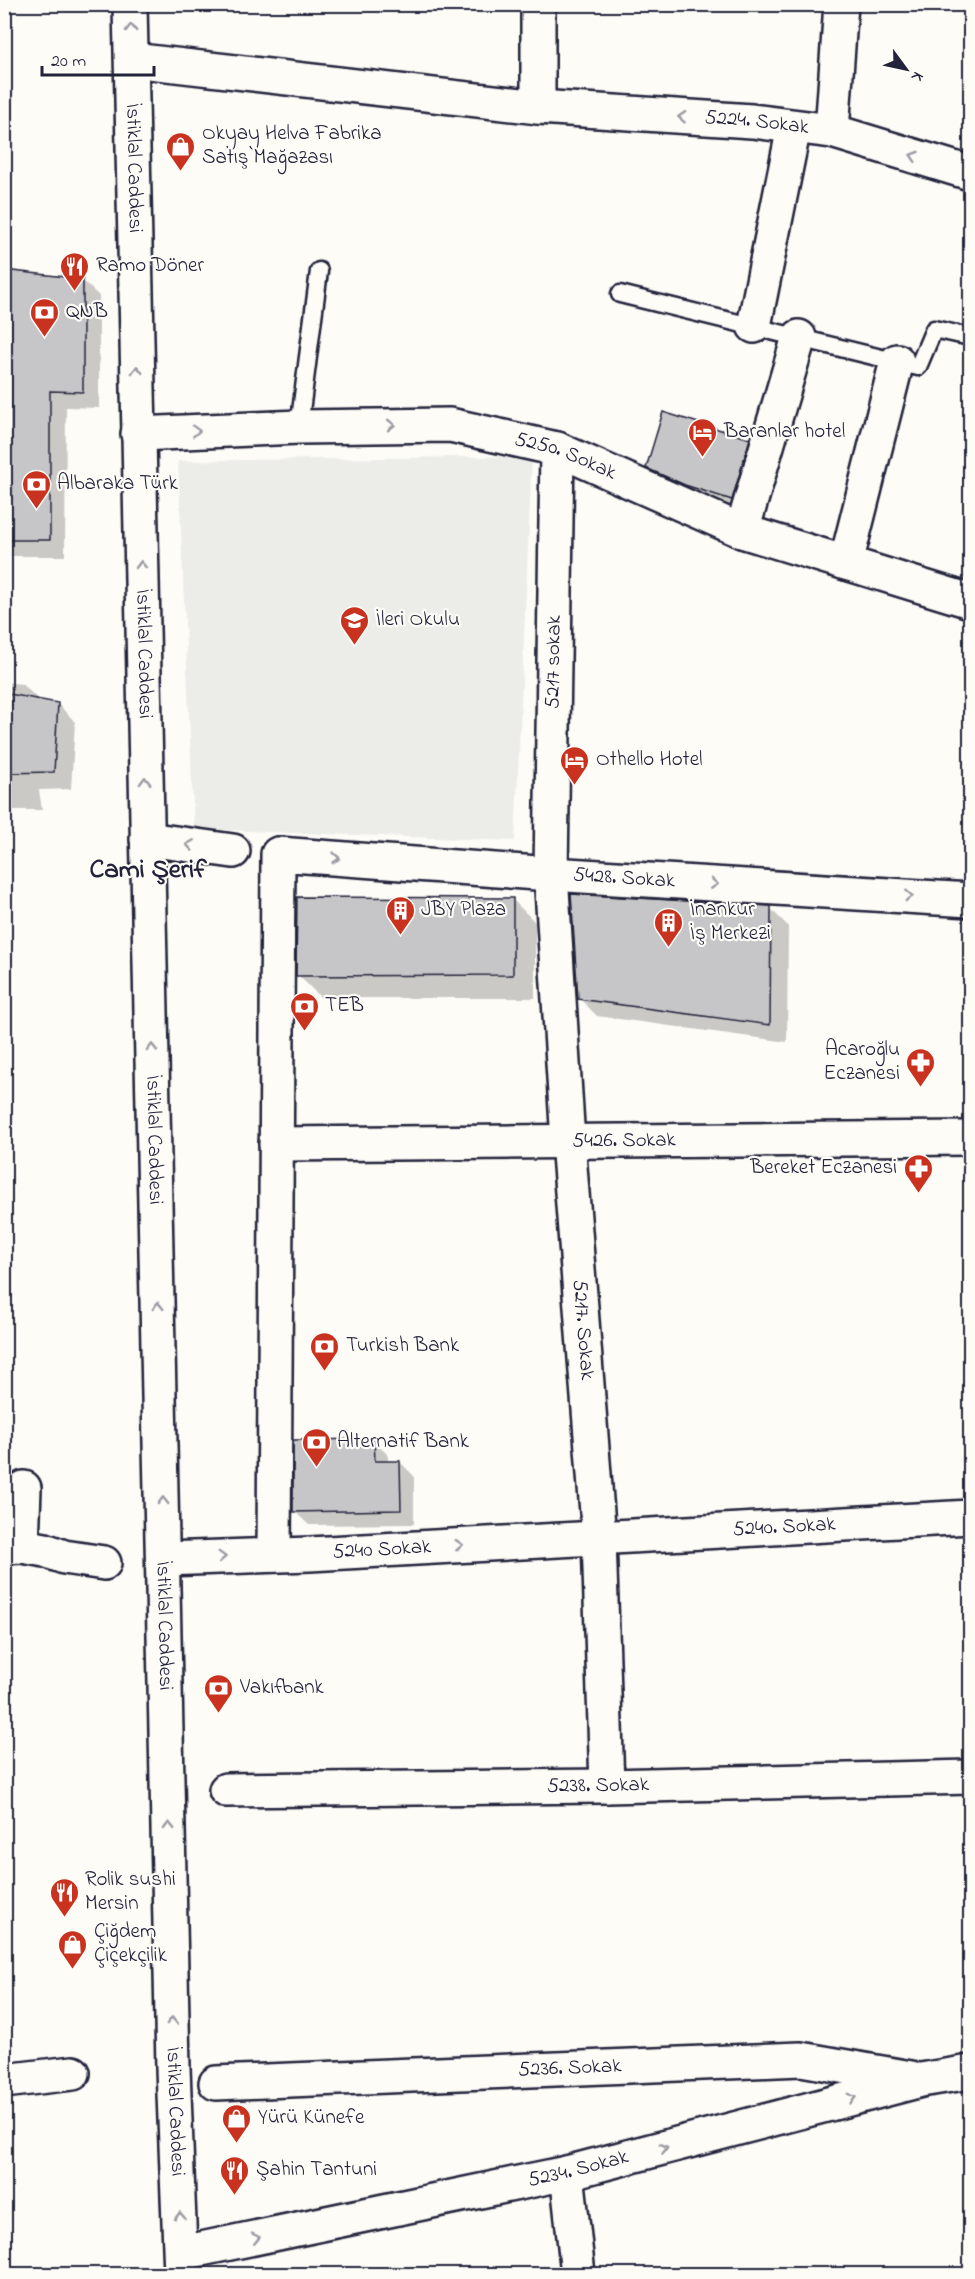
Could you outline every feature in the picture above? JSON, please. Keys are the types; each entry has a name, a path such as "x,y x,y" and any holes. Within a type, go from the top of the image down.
{"street":[{"name":"İstiklal Caddesi","path":"130,4 173,2068 181,2264"},
{"path":"538,4 538,107"},
{"path":"832,131 842,4"},
{"name":"5224. Sokak","path":"132,60 538,107 752,121 832,131 970,173"},
{"path":"754,326 794,126"},
{"path":"742,531 799,337"},
{"path":"846,563 897,361"},
{"name":"5250. Sokak","path":"138,434 299,427 450,425 557,449 742,531 970,601"},
{"name":"5217 sokak","path":"551,874 557,449"},
{"path":"147,839 234,851"},
{"name":"5428. Sokak","path":"276,1144 278,854 551,874 970,900"},
{"name":"5217. Sokak","path":"551,874 568,1141 598,1538 607,1786"},
{"name":"5426. Sokak","path":"276,1144 970,1138"},
{"path":"274,1555 276,1144"},
{"path":"24,1488 13,1547 45,1550 64,1557 104,1563"},
{"name":"5240. Sokak","path":"598,1538 970,1517"},
{"name":"5240 Sokak","path":"164,1559 598,1538"},
{"name":"5238. Sokak","path":"226,1790 607,1786 970,1777"},
{"name":"5236. Sokak","path":"216,2083 801,2059 921,2080"},
{"path":"4,2081 74,2073"},
{"name":"5234. Sokak","path":"181,2264 289,2231 567,2173 921,2080 970,2080"},
{"path":"567,2173 578,2274"}],"lane":[{"path":"299,427 319,271"},
{"path":"620,294 918,367 934,329 970,337"}],"shaded area":[{"name":"İleri Okulu","path":"532,456 515,841 194,829 178,461"}],"building":[{"path":"4,270 83,279 83,392 50,391 50,540 4,540"},
{"name":"Baranlar hotel","path":"663,412 750,439 732,500 685,485 646,468"},
{"path":"4,693 58,703 54,772 4,773"},
{"name":"İnankur İş Merkezi","path":"571,894 771,906 770,1025 578,999"},
{"name":"JBY Plaza","path":"297,897 513,898 513,975 296,976"},
{"path":"374,1439 375,1461 400,1461 401,1510 293,1512 293,1440"}],"place":[{"name":"Okyay Helva Fabrika Satış Mağazası","path":"181,172"},
{"name":"Ramo Döner","path":"75,292"},
{"name":"QNB","path":"45,338"},
{"name":"Baranlar hotel","path":"703,458"},
{"name":"Albaraka Türk","path":"36,510"},
{"name":"İleri Okulu","path":"355,646"},
{"name":"Othello Hotel","path":"575,786"},
{"name":"JBY Plaza","path":"400,936"},
{"name":"İnankur İş Merkezi","path":"669,948"},
{"name":"TEB","path":"304,1032"},
{"name":"Acaroğlu Eczanesi","path":"921,1088"},
{"name":"Bereket Eczanesi","path":"918,1194"},
{"name":"Turkish Bank","path":"325,1372"},
{"name":"Alternatif Bank","path":"316,1468"},
{"name":"Vakıfbank","path":"219,1714"},
{"name":"Rolik sushi Mersin","path":"64,1918"},
{"name":"Çiğdem Çiçekçilik","path":"73,1970"},
{"name":"Yürü Künefe","path":"237,2144"},
{"name":"Şahin Tantuni","path":"235,2196"}],"district":[{"name":"Cami Şerif","path":"148,870"}]}
